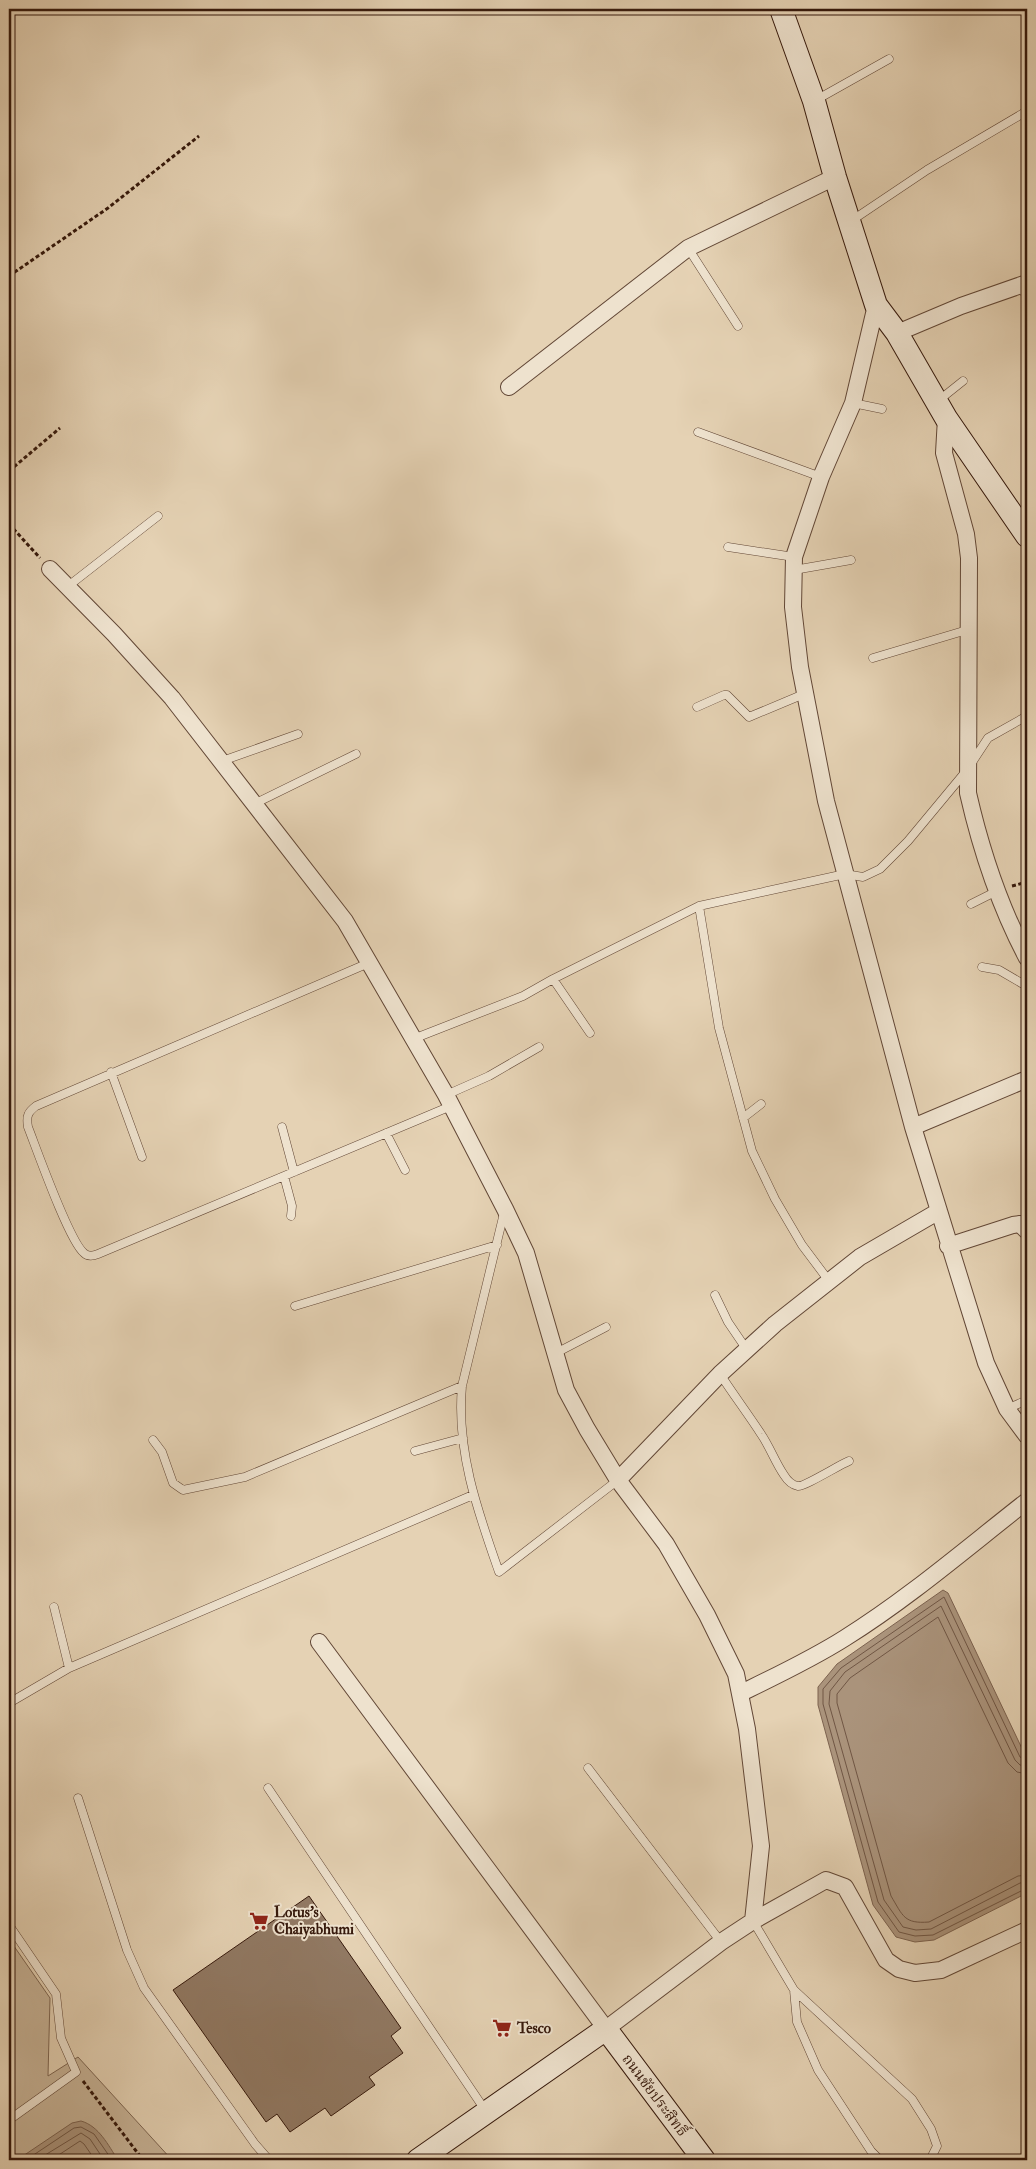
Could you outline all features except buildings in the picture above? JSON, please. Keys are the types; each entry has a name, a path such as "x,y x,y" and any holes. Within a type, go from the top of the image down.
{"street":[{"path":"781,9 814,101 835,177 876,305 898,333 941,410 1027,536"},
{"path":"509,387 688,248 835,177"},
{"path":"898,333 961,306 1025,289"},
{"path":"876,305 853,404 821,477 794,564 793,607 804,694 826,801 845,874 913,1128 948,1246 986,1363 1007,1409 1027,1436"},
{"path":"941,410 944,453 966,534 969,558 968,793 975,823 997,891 1027,958"},
{"path":"50,569 114,634 172,698 316,881 345,921 370,962 412,1040 449,1100 526,1253 566,1390 618,1480 666,1544 698,1599 736,1674 741,1693 761,1846 753,1921"},
{"path":"913,1128 1027,1080"},
{"path":"618,1480 720,1374 775,1324 860,1257 939,1211"},
{"path":"948,1246 1013,1225 1020,1224 1027,1231"},
{"path":"741,1693 808,1659 876,1617 1027,1501"},
{"path":"319,1642 606,2029"},
{"path":"418,2160 606,2029 721,1942 753,1921 826,1880 845,1887 886,1960 898,1969 915,1973 941,1970 1027,1930"},
{"name":"ถนนชัยประสิทธิ์","path":"606,2029 704,2160"}],"lane":[{"path":"814,101 889,59"},
{"path":"850,222 927,170 1027,111"},
{"path":"688,248 738,326"},
{"path":"941,410 963,381"},
{"path":"853,404 882,409"},
{"path":"698,432 821,477"},
{"path":"67,587 158,516"},
{"path":"728,547 794,564 851,560"},
{"path":"873,658 968,630"},
{"path":"697,707 727,695 749,717 804,694"},
{"path":"412,1040 523,996 699,906 845,874 863,877 880,869 908,841 967,770 988,738 1027,716"},
{"path":"222,761 298,734"},
{"path":"254,804 356,754"},
{"path":"971,904 997,891"},
{"path":"699,906 719,1028 752,1151 775,1199 802,1245 829,1282"},
{"path":"370,962 111,1072 36,1106 30,1111 26,1118 28,1127 71,1234 84,1254 92,1256 98,1254 386,1133 449,1100 539,1047"},
{"path":"982,967 999,970 1023,984 1027,984"},
{"path":"553,979 590,1034"},
{"path":"111,1072 142,1157"},
{"path":"743,1118 761,1104"},
{"path":"282,1127 294,1172"},
{"path":"386,1133 405,1170"},
{"path":"284,1176 292,1206 291,1216"},
{"path":"505,1209 462,1386 461,1404 463,1438 473,1495 498,1572 618,1480"},
{"path":"295,1306 497,1245"},
{"path":"715,1295 728,1322 747,1350"},
{"path":"556,1353 606,1326"},
{"path":"720,1374 760,1433 782,1473 790,1483 802,1486 849,1461"},
{"path":"152,1440 162,1452 173,1483 183,1490 245,1477 462,1386"},
{"path":"1007,1409 1027,1400"},
{"path":"415,1451 463,1438"},
{"path":"9,1703 69,1668 473,1495"},
{"path":"54,1606 69,1668"},
{"path":"588,1768 721,1942"},
{"path":"268,1788 486,2113"},
{"path":"78,1798 126,1950 144,1988 255,2144 269,2160"},
{"path":"753,1921 794,1990 912,2099 931,2129 937,2146 930,2160"},
{"path":"9,1925 56,1994 61,2038 76,2072 9,2120"},
{"path":"794,1990 797,2022 818,2070 871,2151 880,2160"}],"path":[{"path":"9,276 108,208 199,136"},
{"path":"9,471 60,428"},
{"path":"9,524 50,569"},
{"path":"76,2072 142,2160"}],"shaded area":[{"path":"9,1939 50,1998 48,2076 78,2057 172,2160 9,2160"}],"water":[{"path":"943,1590 948,1593 1027,1759 1027,1893 934,1940 915,1942 896,1937 873,1905 818,1705 818,1687 837,1664"},
{"path":"81,2121 87,2123 98,2132 107,2142 118,2160 17,2160 72,2123"}],"place":[{"name":"Lotus’s Chaiyabhumi","path":"259,1921"},
{"name":"Tesco","path":"502,2028"}]}
